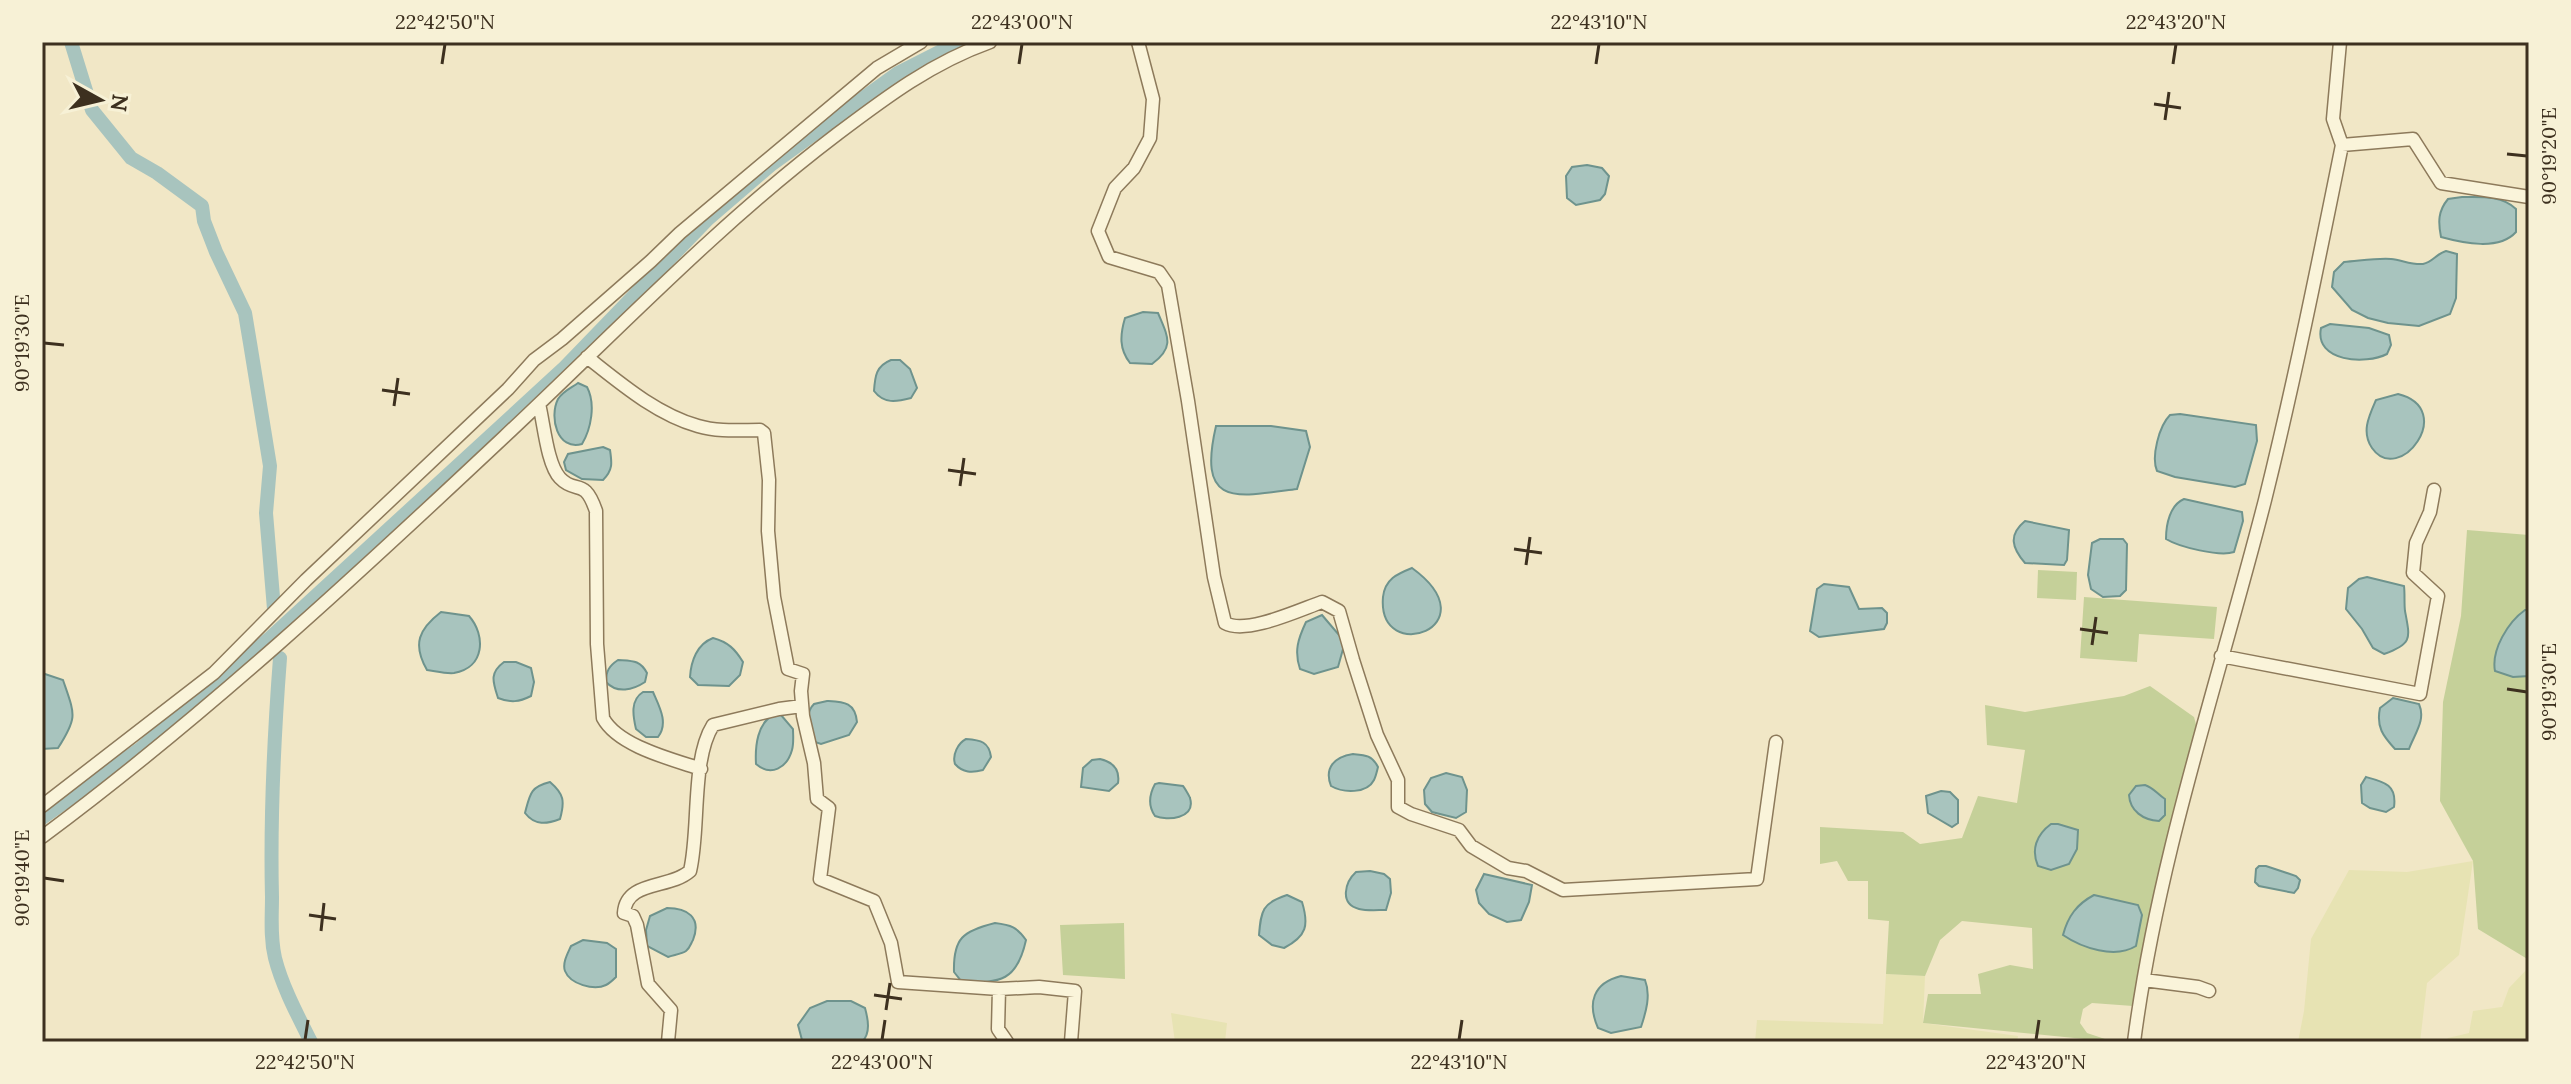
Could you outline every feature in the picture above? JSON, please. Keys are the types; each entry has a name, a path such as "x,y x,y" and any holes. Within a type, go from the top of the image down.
{"street":[{"path":"42,806 214,673 306,580 508,389 534,360 562,339 680,233 877,68 921,42"},
{"path":"42,837 188,722 347,581 739,214 895,90 932,67 990,42"},
{"path":"1138,42 1153,99 1150,138 1134,168 1115,188 1098,231 1109,257 1159,272 1168,285 1214,577 1225,623 1237,627 1262,623 1322,602 1339,611 1373,723 1398,780 1398,807 1459,830 1471,846 1508,868 1526,871 1563,890 1757,879 1776,742"},
{"path":"2134,1042 2144,980 2192,759 2264,502 2300,353 2342,145 2333,119 2340,42"},
{"path":"2342,145 2413,139 2441,183 2529,197"},
{"path":"587,357 625,388 670,414 698,426 725,431 760,430 764,433 774,597 788,669 803,674 802,706 814,763 817,799 829,808 820,879 874,901 891,943 898,982 1075,991 1071,1042"},
{"path":"539,404 549,461 564,482 580,486 590,493 596,511 597,644 603,718 618,737 701,769"},
{"path":"2221,656 2420,694 2438,596 2413,573 2416,543 2430,512 2434,490"},
{"path":"668,1042 671,1010 648,984 637,925 633,916 623,910 626,901 635,891 675,880 690,871 701,769 713,725 802,706"},
{"path":"2144,980 2209,991"},
{"path":"999,989 998,1029 1007,1042"}],"shaded area":[{"path":"2473,861 2459,955 2427,983 2420,1042 2298,1042 2311,939 2349,870 2407,872"},
{"path":"2529,967 2529,1042 2444,1042 2448,1038 2469,1033 2473,1011 2502,1007 2509,988"},
{"path":"1886,974 1925,976 1923,1023 2018,1036 2017,1042 1755,1042 1757,1020 1883,1024"},
{"path":"1171,1013 1227,1023 1225,1042 1175,1042"}],"green space":[{"path":"2467,530 2529,535 2529,960 2478,929 2473,861 2440,801 2443,702 2461,616"},
{"path":"2038,570 2077,572 2076,600 2037,598"},
{"path":"2084,597 2217,607 2214,639 2139,634 2137,662 2080,658"},
{"path":"2150,686 2194,717 2197,728 2133,1006 2092,1003 2083,1009 2080,1023 2087,1033 2114,1042 1923,1023 1928,994 1981,994 1978,974 2010,965 2033,969 2032,928 1962,921 1940,940 1925,976 1886,974 1889,921 1868,919 1868,881 1848,881 1837,861 1820,864 1820,827 1903,832 1920,844 1962,838 1978,796 2017,803 2025,750 1987,745 1985,705 2025,712 2124,696"},
{"path":"1124,923 1125,979 1063,975 1060,925"}],"water":[{"path":"1587,165 1602,168 1609,176 1605,194 1600,200 1576,205 1567,198 1566,176 1572,167"},
{"path":"2490,198 2510,204 2516,209 2516,232 2491,244 2441,237 2439,222 2442,208 2448,199"},
{"path":"2446,251 2457,254 2456,298 2450,314 2419,326 2368,318 2352,310 2332,287 2334,272 2344,262 2385,259 2423,264"},
{"path":"1143,312 1158,313 1167,335 1167,347 1152,364 1130,363 1122,347 1125,318"},
{"path":"2330,324 2369,328 2389,335 2391,345 2387,354 2378,357 2344,358 2325,348 2321,339 2321,328"},
{"path":"891,360 900,360 910,369 917,388 911,398 891,401 874,391 877,372"},
{"path":"578,383 587,387 590,394 591,416 582,444 573,445 561,438 554,415 560,396"},
{"path":"2398,394 2415,402 2423,414 2423,428 2418,441 2408,452 2396,458 2383,457 2369,442 2367,424 2376,400"},
{"path":"2170,415 2256,425 2257,441 2245,484 2235,487 2157,471 2155,458 2159,434"},
{"path":"1216,426 1271,426 1306,431 1310,447 1297,489 1240,494 1226,491 1217,484 1212,472"},
{"path":"603,447 610,450 611,463 609,473 603,480 582,479 566,470 564,462 568,454"},
{"path":"2184,499 2242,512 2243,521 2234,552 2200,550 2166,539 2170,516 2175,506"},
{"path":"2025,521 2069,530 2064,565 2025,563 2017,552 2014,536"},
{"path":"2100,539 2123,539 2127,544 2126,590 2120,596 2103,597 2091,589 2088,575 2092,543"},
{"path":"1412,568 1434,589 1441,607 1437,622 1426,631 1411,634 1396,630 1386,618 1383,597 1389,581"},
{"path":"2367,577 2404,586 2407,639 2400,647 2384,654 2373,648 2346,609 2348,588"},
{"path":"1824,584 1849,587 1859,609 1882,608 1887,613 1884,629 1819,637 1810,631 1817,589"},
{"path":"2525,610 2529,610 2529,676 2513,677 2495,671 2494,663 2507,629"},
{"path":"441,612 469,616 475,624 480,650 472,665 464,670 451,673 427,670 422,661 420,638 427,625"},
{"path":"1322,615 1345,642 1338,667 1314,674 1300,669 1298,645 1306,622"},
{"path":"713,638 731,647 743,662 740,675 729,686 698,685 690,677 696,654 703,644"},
{"path":"618,660 639,663 647,673 645,682 625,690 610,686 606,682 607,672"},
{"path":"504,662 516,662 531,668 534,682 531,696 515,701 498,698 494,678 496,670"},
{"path":"42,673 63,680 72,709 72,722 58,748 42,749"},
{"path":"643,692 653,692 660,709 663,726 658,737 646,737 636,729 634,704"},
{"path":"2393,698 2419,704 2421,710 2409,749 2395,749 2380,726 2380,708"},
{"path":"827,701 848,704 854,710 857,722 849,735 821,744 815,742 809,713 814,704"},
{"path":"775,714 781,715 793,729 793,745 790,756 782,766 767,770 756,764 757,743 764,723"},
{"path":"966,739 980,741 988,748 991,757 983,770 968,772 955,764 956,750"},
{"path":"1353,754 1368,756 1376,763 1378,767 1371,785 1354,791 1331,786 1329,774 1332,764"},
{"path":"1100,759 1115,767 1118,783 1109,791 1081,787 1083,768 1092,760"},
{"path":"1446,773 1462,777 1467,790 1466,812 1456,818 1432,812 1425,804 1424,790 1431,778"},
{"path":"2366,777 2391,789 2394,807 2386,812 2362,803 2361,785"},
{"path":"550,782 562,798 560,819 537,822 525,813 528,801 535,789"},
{"path":"1155,784 1183,786 1191,805 1185,814 1173,818 1155,816 1150,804"},
{"path":"2145,785 2165,799 2165,815 2159,821 2143,817 2132,806 2129,795 2136,786"},
{"path":"1941,791 1950,792 1958,800 1958,823 1952,827 1928,813 1926,796"},
{"path":"2051,824 2078,830 2077,849 2069,864 2051,870 2038,866 2035,849 2038,838"},
{"path":"2259,866 2296,876 2300,880 2298,888 2294,893 2259,886 2255,882"},
{"path":"1356,872 1384,874 1390,879 1391,893 1386,910 1359,909 1346,898 1352,876"},
{"path":"1484,874 1532,885 1521,920 1507,922 1489,914 1479,903 1476,890"},
{"path":"1287,895 1302,902 1305,923 1298,939 1284,948 1272,945 1259,935 1264,909 1272,901"},
{"path":"2094,895 2138,905 2142,915 2136,946 2109,952 2079,944 2063,935 2074,911"},
{"path":"667,908 686,912 696,925 687,950 668,957 647,946 646,930 650,916"},
{"path":"995,923 1013,927 1026,940 1018,964 1012,972 997,980 962,982 954,972 958,944 975,929"},
{"path":"583,940 607,943 616,949 616,977 606,985 583,985 572,980 565,971 571,946"},
{"path":"1621,976 1645,980 1647,1004 1641,1027 1611,1033 1598,1028 1593,1002 1604,984"},
{"path":"827,1001 851,1001 865,1008 868,1030 862,1042 802,1040 798,1025 810,1008"}],"waterway":[{"path":"71,42 92,110 131,158 202,206 204,221 216,252 245,313 270,466 266,513 274,609"},
{"path":"42,818 140,749 271,637 563,369 708,219 772,164 898,73 959,42"},
{"path":"280,658 272,807 272,942 282,979 311,1042"}]}
